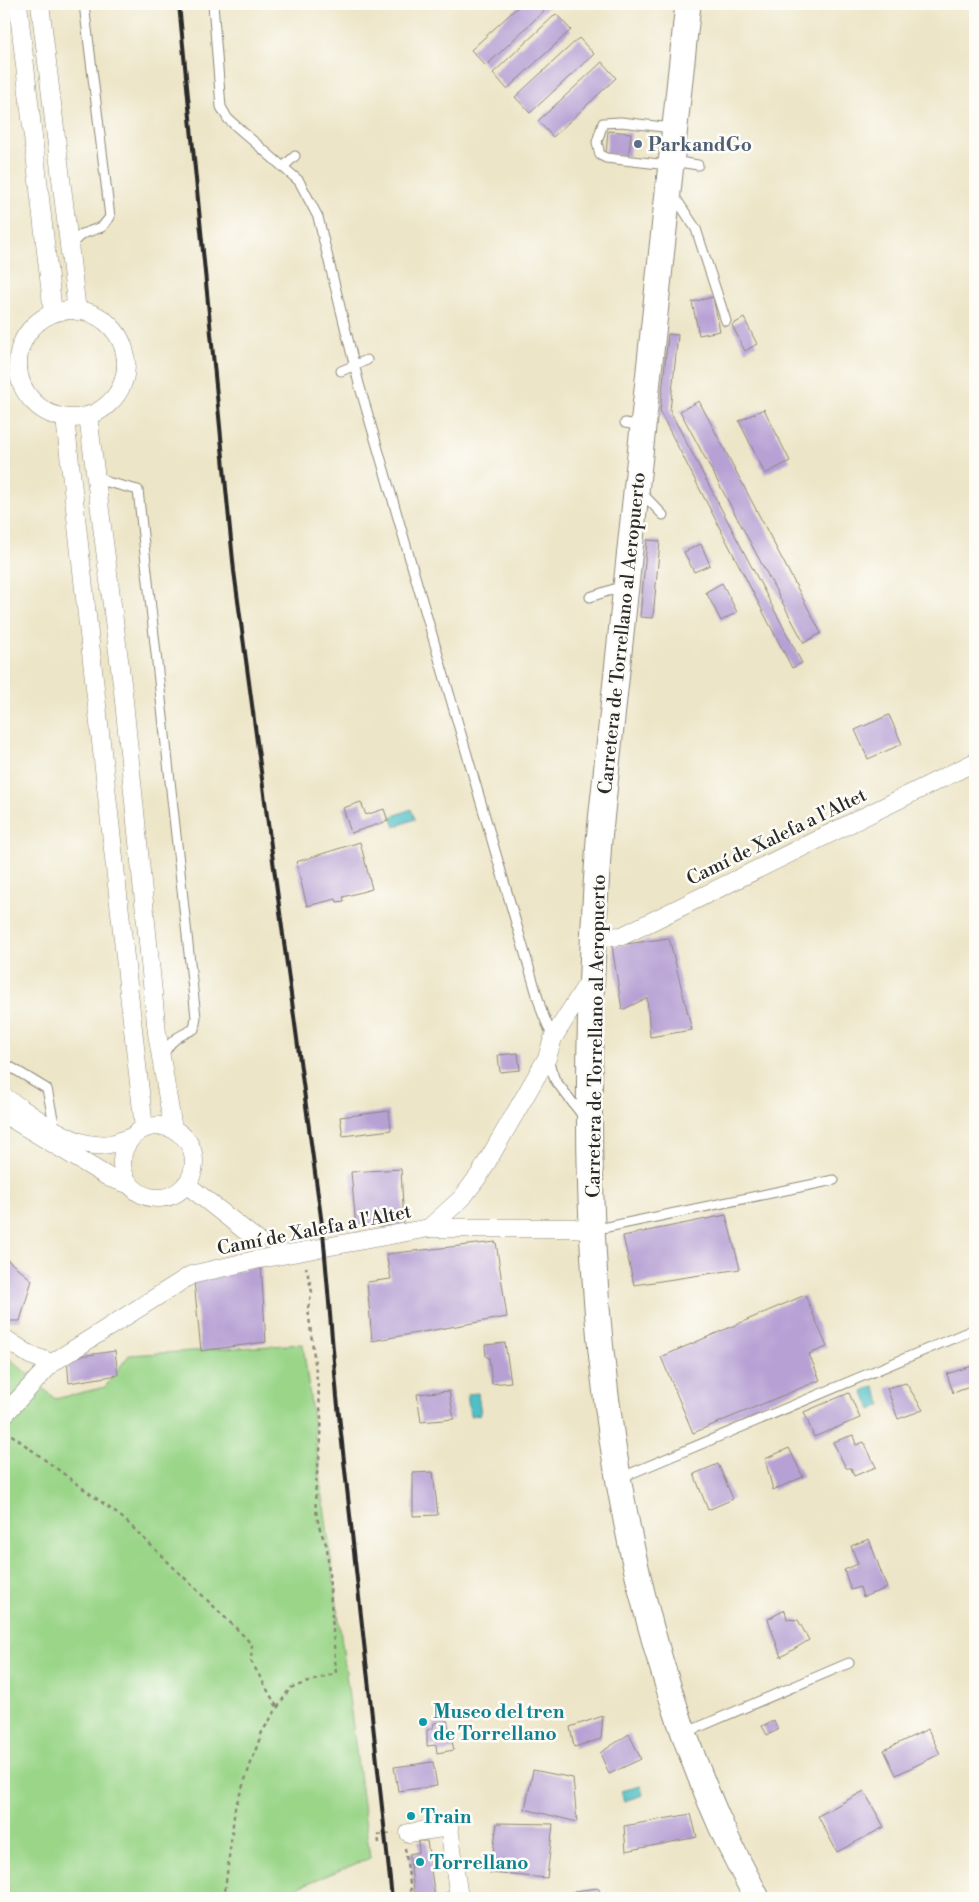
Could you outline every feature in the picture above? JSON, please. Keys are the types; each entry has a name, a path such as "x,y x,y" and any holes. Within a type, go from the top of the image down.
{"street":[{"path":"18,4 53,314"},
{"path":"40,4 77,311"},
{"name":"Carretera de Torrellano al Aeropuerto","path":"688,4 670,171 634,425 636,488 599,840 592,937 590,1126 593,1230 600,1341 618,1479 649,1618 685,1733 725,1835 757,1898"},
{"path":"77,311 88,312 104,320 116,333 124,348 126,366 122,384 114,399 100,411 88,416 65,418 48,413 33,402 22,387 18,370 19,352 26,335 38,322 53,314 77,311"},
{"path":"88,416 123,690 157,1033 173,1129"},
{"path":"4,1097 71,1138 93,1146 111,1145 137,1134 162,1126 173,1129 183,1136 190,1145 194,1157 194,1169 186,1184 171,1196 159,1198 148,1197 136,1192 128,1184 123,1173 121,1161 124,1149 137,1134 65,418"},
{"name":"Camí de Xalefa a l'Altet","path":"592,937 622,936 975,762"},
{"name":"Camí de Xalefa a l'Altet","path":"4,1415 52,1363 191,1275 255,1260 303,1253 429,1228 462,1198 480,1174 547,1058 553,1038 592,978"},
{"path":"4,1114 110,1178 128,1184"},
{"path":"186,1184 257,1240"},
{"path":"429,1228 573,1228 593,1230"},
{"path":"4,1338 30,1355 52,1363"},
{"path":"406,1833 449,1826 454,1897"}],"lane":[{"path":"69,246 82,234 102,227 110,217 84,4"},
{"path":"213,4 221,107 228,119 299,181 318,217 355,366 540,1002 553,1038"},
{"path":"675,129 621,122 604,123 597,142 600,155 606,158 670,171 698,165"},
{"path":"283,167 295,156"},
{"path":"670,171 696,230 726,321"},
{"path":"341,371 367,360"},
{"path":"96,474 107,482 138,490 196,1018 194,1029 175,1039 167,1047 162,1062"},
{"path":"636,488 663,515"},
{"path":"590,597 626,585"},
{"path":"547,1058 555,1080 590,1126"},
{"path":"4,1063 47,1089 55,1128"},
{"path":"593,1230 834,1180"},
{"path":"618,1479 975,1329"},
{"path":"685,1733 849,1663"}],"path":[{"path":"224,1898 235,1808 262,1732 290,1688 336,1673 326,1546 320,1533 314,1508 321,1420 308,1308 312,1292 303,1253"},
{"path":"4,1429 124,1519 244,1636 252,1645 251,1661 278,1707"},
{"path":"380,1843 378,1835 406,1833 412,1898"}],"green space":[{"path":"303,1344 370,1858 271,1898 4,1898 4,1353 55,1399 105,1387 129,1355"}],"water":[{"path":"411,809 415,819 395,827 391,817"},
{"path":"874,1386 882,1405 871,1410 863,1391"},
{"path":"478,1393 481,1414 470,1416 467,1394"},
{"path":"641,1786 643,1795 624,1801 621,1791"}],"building":[{"path":"521,4 547,4 549,6 486,66 471,50"},
{"path":"556,14 571,30 507,89 493,73"},
{"path":"579,38 594,54 530,113 515,97"},
{"path":"602,62 616,78 553,137 538,121"},
{"path":"608,131 631,133 629,156 606,154"},
{"path":"713,297 720,331 699,335 692,302"},
{"path":"744,318 757,344 745,351 732,325"},
{"path":"668,334 678,335 670,411 802,663 792,668 660,412"},
{"path":"699,401 821,633 804,643 680,411"},
{"path":"764,409 790,461 765,474 739,421"},
{"path":"647,540 660,541 653,618 640,617"},
{"path":"701,544 710,565 694,572 684,552"},
{"path":"722,583 737,612 721,621 706,592"},
{"path":"889,715 902,744 868,759 855,730"},
{"path":"361,802 366,815 384,809 388,821 351,833 343,808"},
{"path":"360,842 372,889 343,897 344,901 337,902 336,899 307,906 296,862"},
{"path":"669,938 692,1030 650,1037 647,998 622,1010 612,946"},
{"path":"518,1053 520,1070 500,1072 498,1055"},
{"path":"389,1111 391,1130 343,1136 340,1117"},
{"path":"401,1169 404,1225 356,1227 351,1172"},
{"path":"726,1215 740,1269 634,1285 623,1236"},
{"path":"496,1242 507,1317 372,1341 367,1282 391,1279 386,1254"},
{"path":"4,1257 32,1280 20,1321 4,1321"},
{"path":"261,1265 266,1342 201,1351 194,1281"},
{"path":"805,1295 827,1347 809,1354 820,1380 693,1433 661,1357"},
{"path":"505,1343 511,1382 492,1384 489,1357 486,1357 485,1345"},
{"path":"115,1351 118,1375 69,1383 67,1358"},
{"path":"975,1365 975,1385 953,1393 947,1374"},
{"path":"906,1383 923,1410 898,1419 887,1388"},
{"path":"449,1391 454,1419 421,1422 417,1394"},
{"path":"849,1393 860,1418 814,1437 804,1412"},
{"path":"853,1435 856,1445 864,1442 876,1467 854,1476 851,1468 846,1468 833,1442"},
{"path":"789,1448 803,1477 773,1490 765,1459"},
{"path":"718,1464 733,1499 708,1510 694,1474"},
{"path":"433,1472 438,1515 413,1516 413,1473"},
{"path":"869,1539 887,1588 863,1597 860,1587 851,1590 844,1570 858,1564 851,1546"},
{"path":"785,1610 787,1619 798,1620 809,1640 781,1657 768,1619"},
{"path":"603,1716 601,1739 574,1747 570,1727"},
{"path":"447,1721 454,1750 437,1753 436,1745 427,1746 427,1730 433,1728 434,1723"},
{"path":"774,1721 778,1730 767,1735 762,1726"},
{"path":"928,1729 940,1754 896,1775 884,1750"},
{"path":"629,1734 641,1759 609,1774 600,1753"},
{"name":"Museo del tren de Torrellano","path":"433,1762 437,1786 398,1791 394,1767"},
{"path":"533,1770 573,1778 577,1822 525,1809"},
{"path":"864,1791 884,1827 837,1852 818,1816"},
{"path":"691,1814 697,1837 626,1851 624,1826"},
{"path":"497,1823 553,1824 547,1878 490,1873"},
{"name":"Torrellano","path":"418,1841 427,1841 435,1898 415,1897 409,1854 419,1852"},
{"path":"598,1888 604,1898 577,1898 574,1891"}],"railway":[{"path":"179,4 234,571 323,1232 337,1397 392,1898"}],"place":[{"name":"ParkandGo","path":"638,144"},
{"name":"Museo del tren de Torrellano","path":"423,1722"},
{"name":"Train","path":"411,1816"},
{"name":"Torrellano","path":"420,1862"}]}
